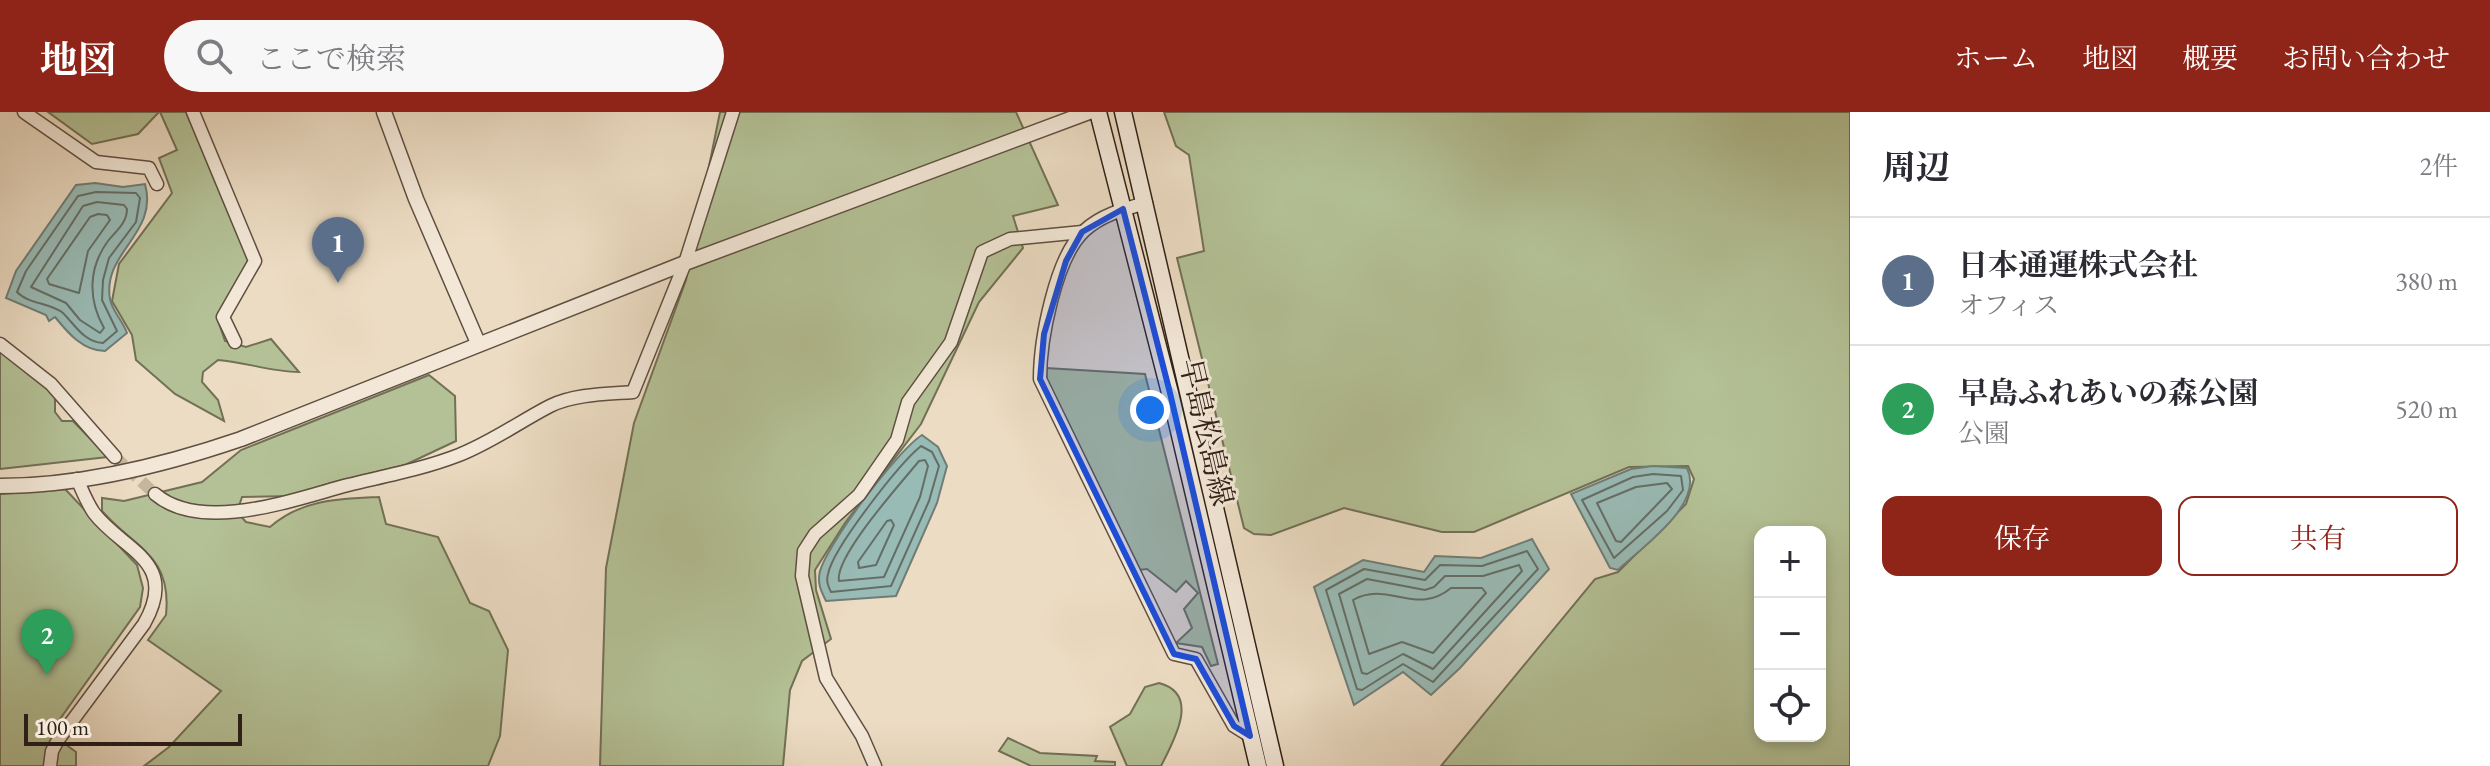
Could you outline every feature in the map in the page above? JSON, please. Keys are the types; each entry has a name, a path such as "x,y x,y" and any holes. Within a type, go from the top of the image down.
{"main road":[{"name":"早島松島線","path":"1098,112 1170,393 1258,766"},
{"name":"早島松島線","path":"1123,112 1275,766"}],"street":[{"path":"24,112 96,162 149,168 157,184"},
{"path":"193,112 255,261 223,317 235,342"},
{"path":"384,112 416,199 478,343"},
{"path":"155,494 185,511 232,510 288,503 460,455 509,432 552,405 580,397 633,392 685,263 733,112"},
{"path":"0,486 77,479 196,454 241,439 685,263 1089,112"},
{"path":"875,766 862,736 826,678 802,576 804,551 815,534 844,512 859,495 897,440 908,402 951,342 982,252 1010,239 1082,232 1123,209 1146,203"},
{"path":"1082,232 1055,291 1044,334 1040,379 1174,654 1196,659 1234,726 1250,736"},
{"path":"0,344 51,384 115,457"},
{"path":"50,766 52,751 58,740 144,624 153,609 156,590 140,552 95,514 77,479"}],"highlighted area":[{"path":"1123,209 1170,393 1250,736 1234,726 1196,659 1174,654 1040,379 1044,334 1066,261 1082,232"}],"green space":[{"path":"48,112 159,112 138,134 92,144"},
{"path":"160,112 186,112 251,258 217,317 225,341 246,347 271,339 299,372 218,360 203,372 202,382 218,400 224,421 175,394 136,360 132,335 112,301 119,264 172,193 159,158 177,150"},
{"path":"720,112 1016,112 1058,205 1013,216 1023,248 979,302 921,424 845,523 815,570 816,590 831,639 802,661 790,690 783,766 600,766 606,568 634,423 686,280"},
{"path":"1164,112 1850,112 1850,766 1441,766 1595,579 1618,572 1686,504 1694,479 1688,466 1629,467 1474,532 1442,532 1344,508 1271,535 1254,534 1244,528 1177,258 1204,251 1189,155 1176,146"},
{"path":"0,350 55,395 55,412 62,421 73,421 108,457 0,469"},
{"path":"1046,368 1145,374 1218,664 1211,666 1202,647 1176,643 1192,628 1184,609 1198,593 1186,581 1176,592 1147,569 1139,570 1047,382"},
{"path":"429,375 455,396 456,441 405,465 330,483 293,496 242,497 237,512 246,522 270,527 295,511 322,502 379,497 386,524 438,537 470,603 489,611 508,650 500,736 488,766 144,766 169,747 221,691 148,640 166,615 163,578 149,554 102,511 102,498 124,501 202,482 241,450"},
{"path":"65,489 137,565 143,588 140,607 50,733 76,752 76,766 0,766 0,494"},
{"path":"1159,683 1172,689 1182,707 1172,744 1161,766 1127,766 1110,727 1130,714 1145,687"},
{"path":"1008,738 1040,753 1097,756 1095,761 1115,762 1115,766 1031,766 999,751"}],"water":[{"path":"95,183 123,187 145,184 147,201 138,230 114,268 110,283 111,303 127,333 105,351 83,344 55,317 49,321 46,315 6,298 16,271 76,185"},
{"path":"922,435 938,447 947,466 937,503 896,596 826,601 819,575 836,540 881,478"},
{"path":"1653,466 1687,468 1690,482 1687,496 1655,537 1618,570 1610,568 1571,494 1631,469"},
{"path":"1532,539 1549,569 1460,668 1431,695 1403,672 1354,705 1314,587 1363,560 1424,572 1435,556 1481,558"}],"tunnel":[{"path":"115,457 155,494"}],"place":[{"name":"日本通運株式会社","path":"338,283"},
{"name":"早島ふれあいの森公園","path":"47,675"}]}
